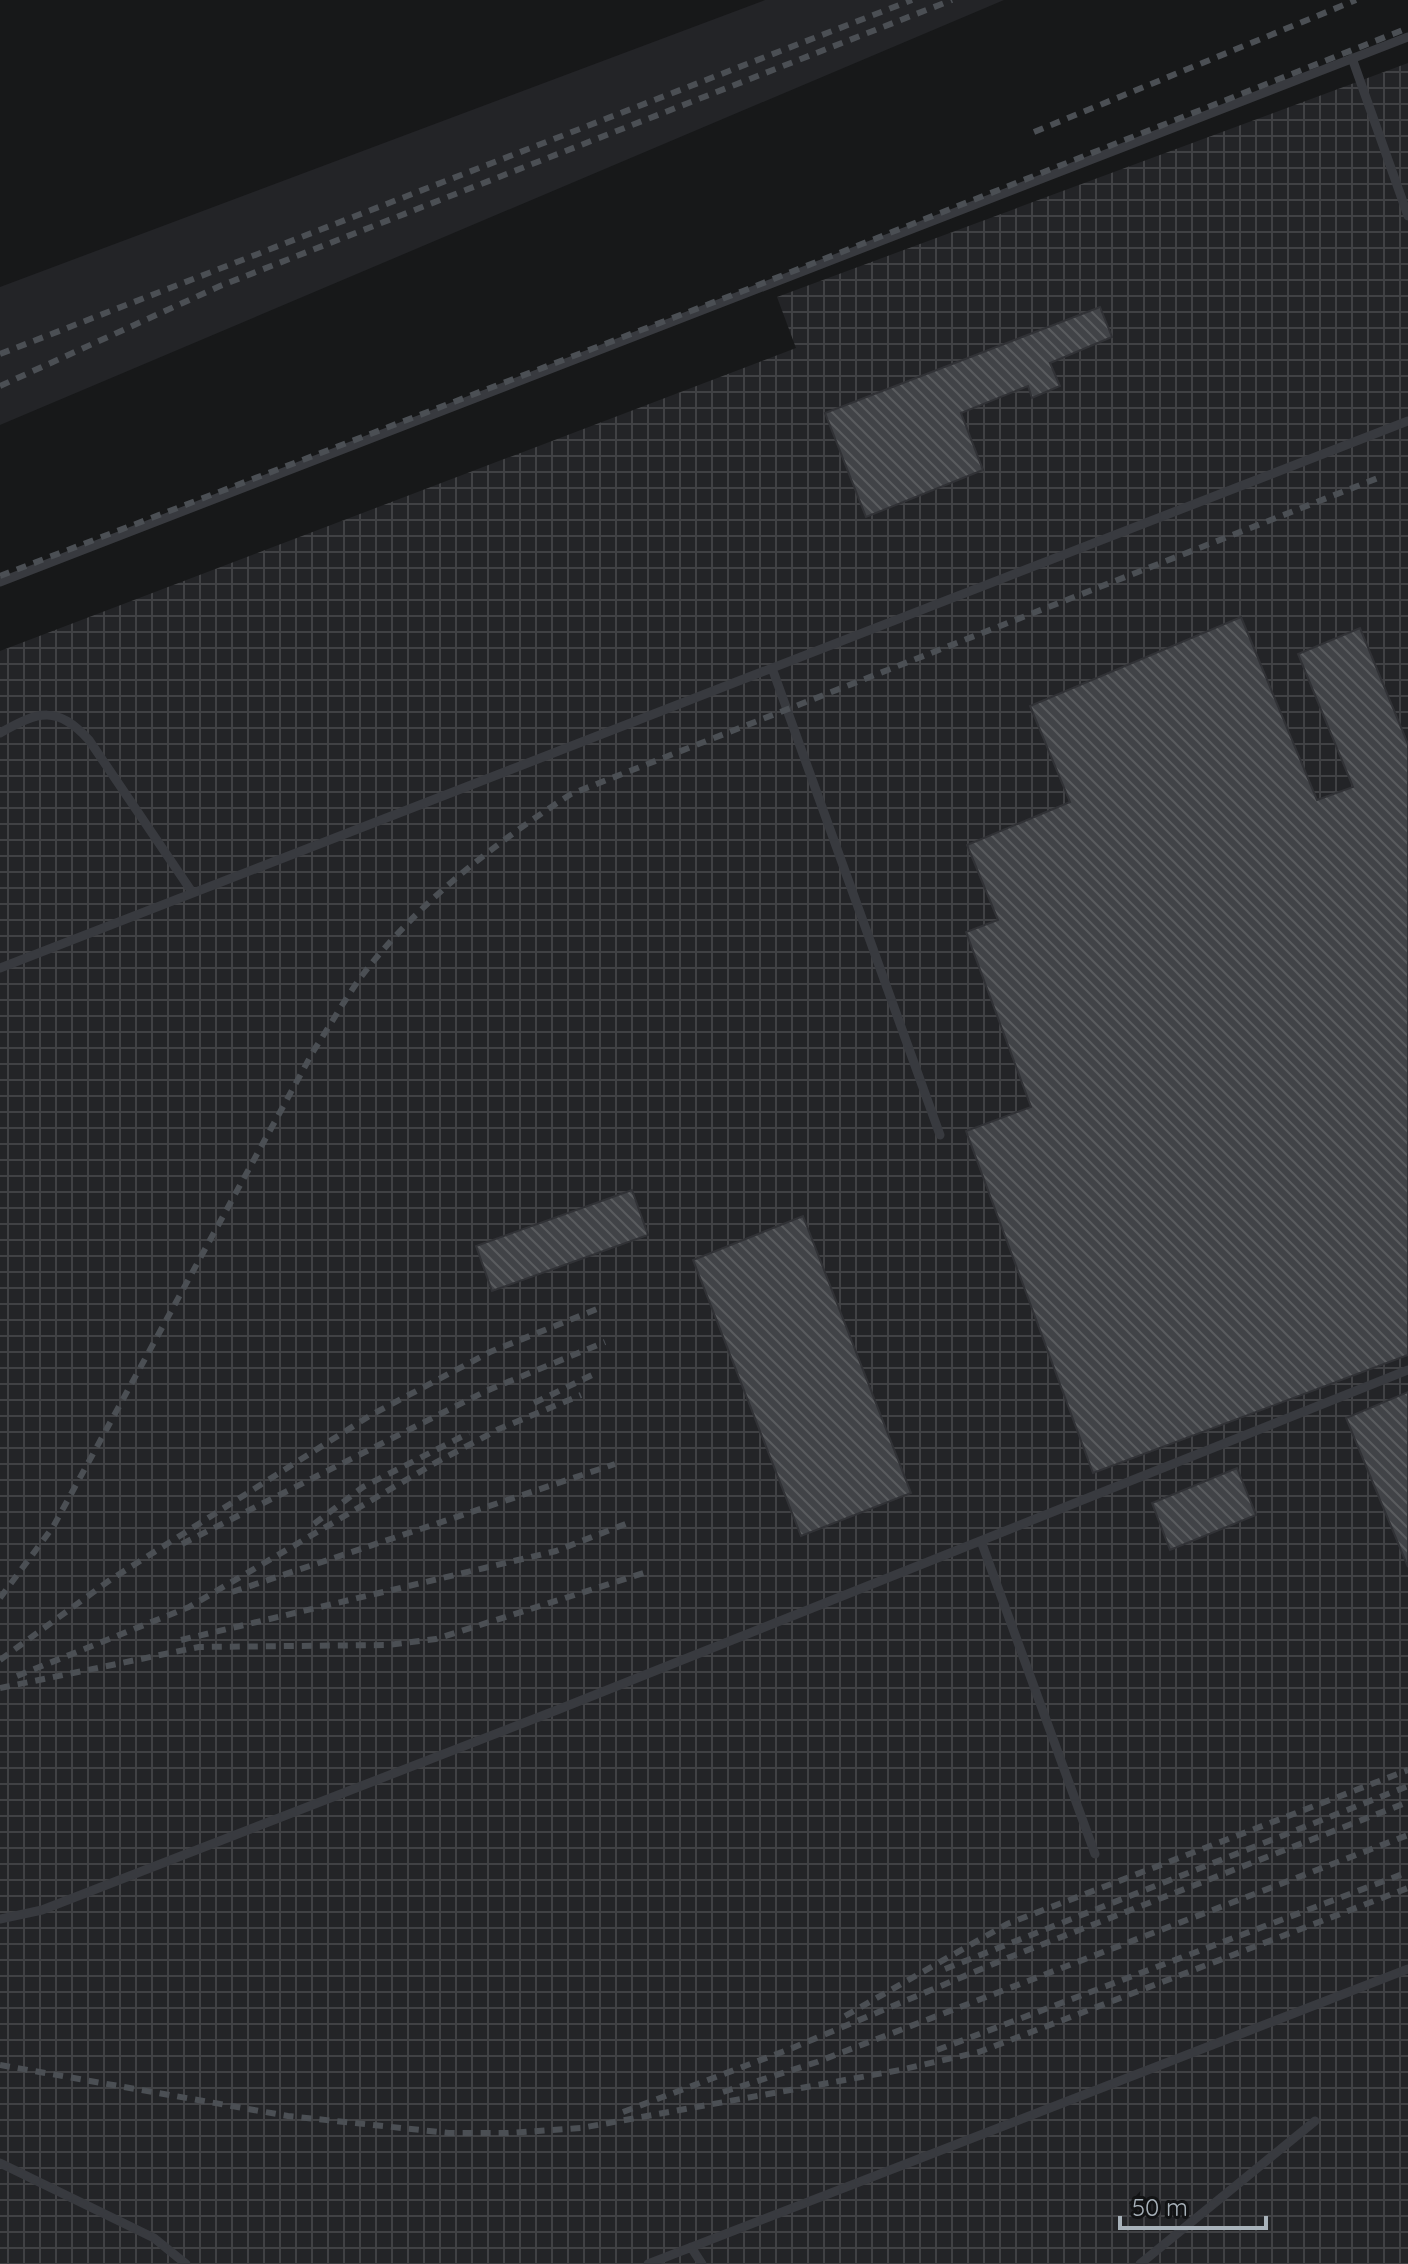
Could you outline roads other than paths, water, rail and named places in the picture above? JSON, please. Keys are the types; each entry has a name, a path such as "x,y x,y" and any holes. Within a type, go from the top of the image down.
{"lane":[{"path":"0,582 1408,37"},
{"path":"1352,58 1408,216"},
{"path":"0,968 1408,421"},
{"path":"772,668 940,1135"},
{"path":"0,733 20,722 47,715 69,718 89,740 192,892"},
{"path":"0,1919 42,1910 1408,1370"},
{"path":"981,1541 1095,1854"},
{"path":"648,2264 1408,1969"},
{"path":"1140,2264 1315,2121"},
{"path":"0,2163 154,2238 186,2264"},
{"path":"691,2247 702,2264"}],"railway":[{"path":"0,354 912,0"},
{"path":"0,386 220,286 952,0"},
{"path":"1034,132 1356,0"},
{"path":"0,576 743,291 1408,28"},
{"path":"0,1598 53,1527 314,1050 345,1001 364,973 409,922 487,853 571,794 1378,478"},
{"path":"0,1660 110,1580 371,1415 490,1352 597,1309"},
{"path":"182,1544 486,1391 605,1342"},
{"path":"534,1403 592,1375"},
{"path":"17,1676 189,1607 435,1463 499,1429 581,1395"},
{"path":"314,1524 363,1487 469,1433"},
{"path":"232,1592 615,1464"},
{"path":"181,1640 556,1551 633,1521"},
{"path":"0,1688 199,1647 388,1645 436,1639 647,1572"},
{"path":"845,2016 1007,1924 1408,1770"},
{"path":"945,1969 1408,1786"},
{"path":"623,2112 790,2049 1010,1957 1408,1802"},
{"path":"723,2092 817,2062 1408,1835"},
{"path":"937,2050 1408,1872"},
{"path":"0,2065 288,2116 449,2133 581,2128 900,2070 979,2052 1408,1888"}]}
